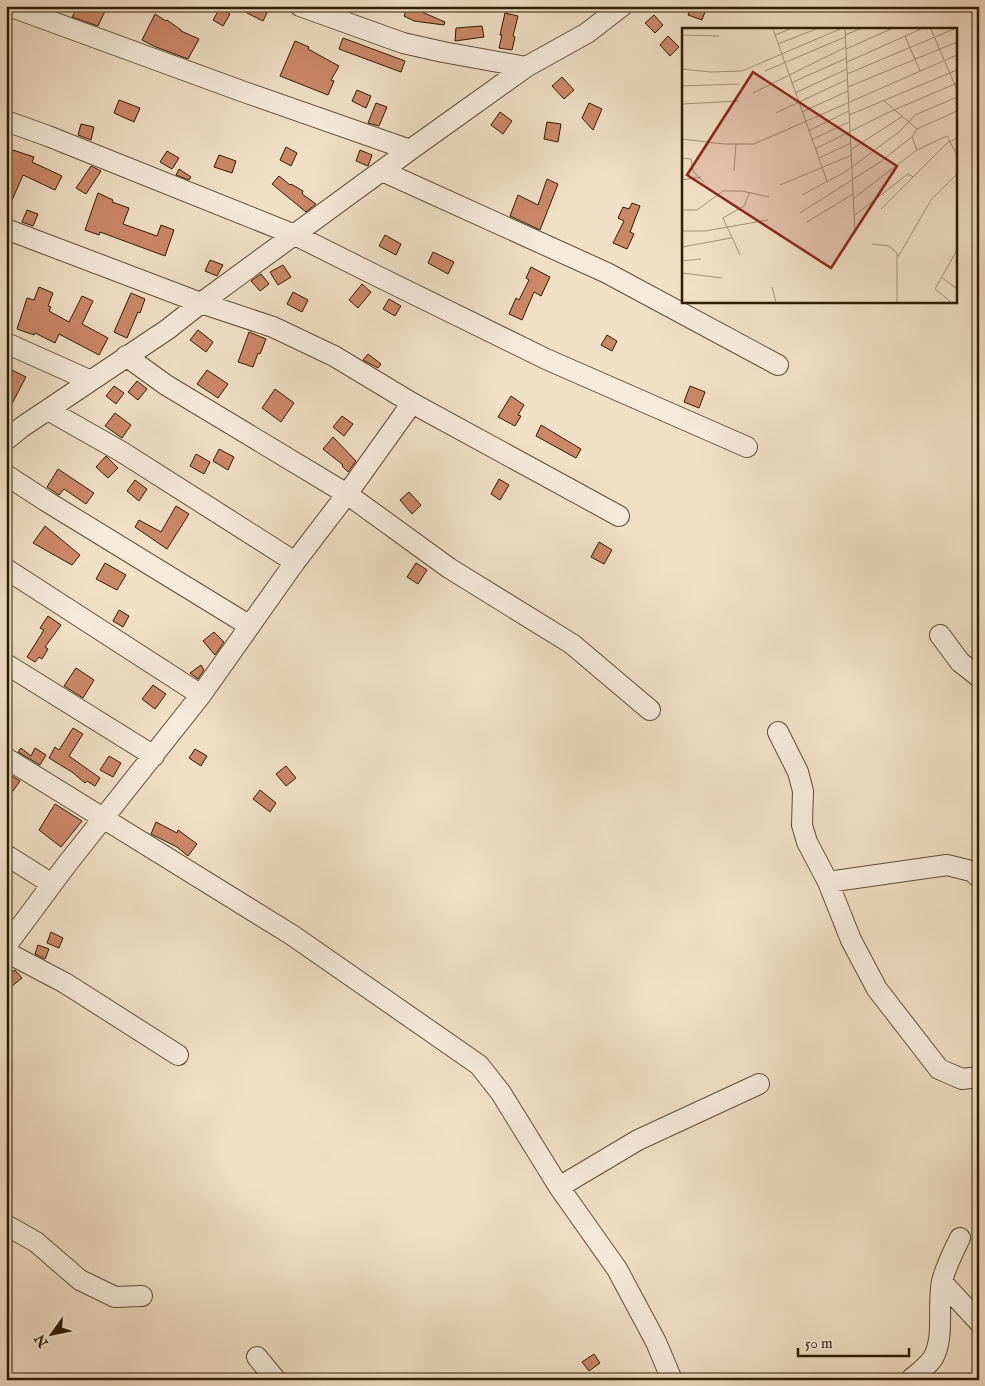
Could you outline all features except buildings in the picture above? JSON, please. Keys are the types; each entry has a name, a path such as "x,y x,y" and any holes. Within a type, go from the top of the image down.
{"street":[{"path":"9,6 410,150"},
{"path":"300,6 402,44 526,67"},
{"path":"6,440 168,329 410,150 526,67 587,33 622,6"},
{"path":"6,121 295,235 546,359 747,447"},
{"path":"382,171 607,273 778,365"},
{"path":"6,229 201,303 273,327 334,356 412,403 619,516"},
{"path":"6,343 91,381"},
{"path":"126,356 166,385 347,494 450,568 572,644 650,710"},
{"path":"6,946 52,884 201,695 295,562 347,494 412,403"},
{"path":"48,410 122,452 295,562"},
{"path":"6,475 250,626"},
{"path":"6,569 201,695"},
{"path":"940,635 960,662 979,678"},
{"path":"6,664 154,756"},
{"path":"778,732 798,772 803,791 802,825 807,842 828,882 851,940 877,989 938,1069 962,1079 979,1077"},
{"path":"6,758 292,936 479,1065 501,1093 559,1187 618,1269 656,1342 672,1380"},
{"path":"6,855 52,884"},
{"path":"828,882 947,865 971,871 979,877"},
{"path":"6,952 65,983 178,1055"},
{"path":"559,1187 638,1140 759,1084"},
{"path":"6,1225 36,1242 80,1280 115,1297 142,1296"},
{"path":"910,1380 934,1356 938,1344 942,1282 950,1257 960,1238"},
{"path":"942,1282 979,1322"},
{"path":"256,1357 276,1380"}]}
